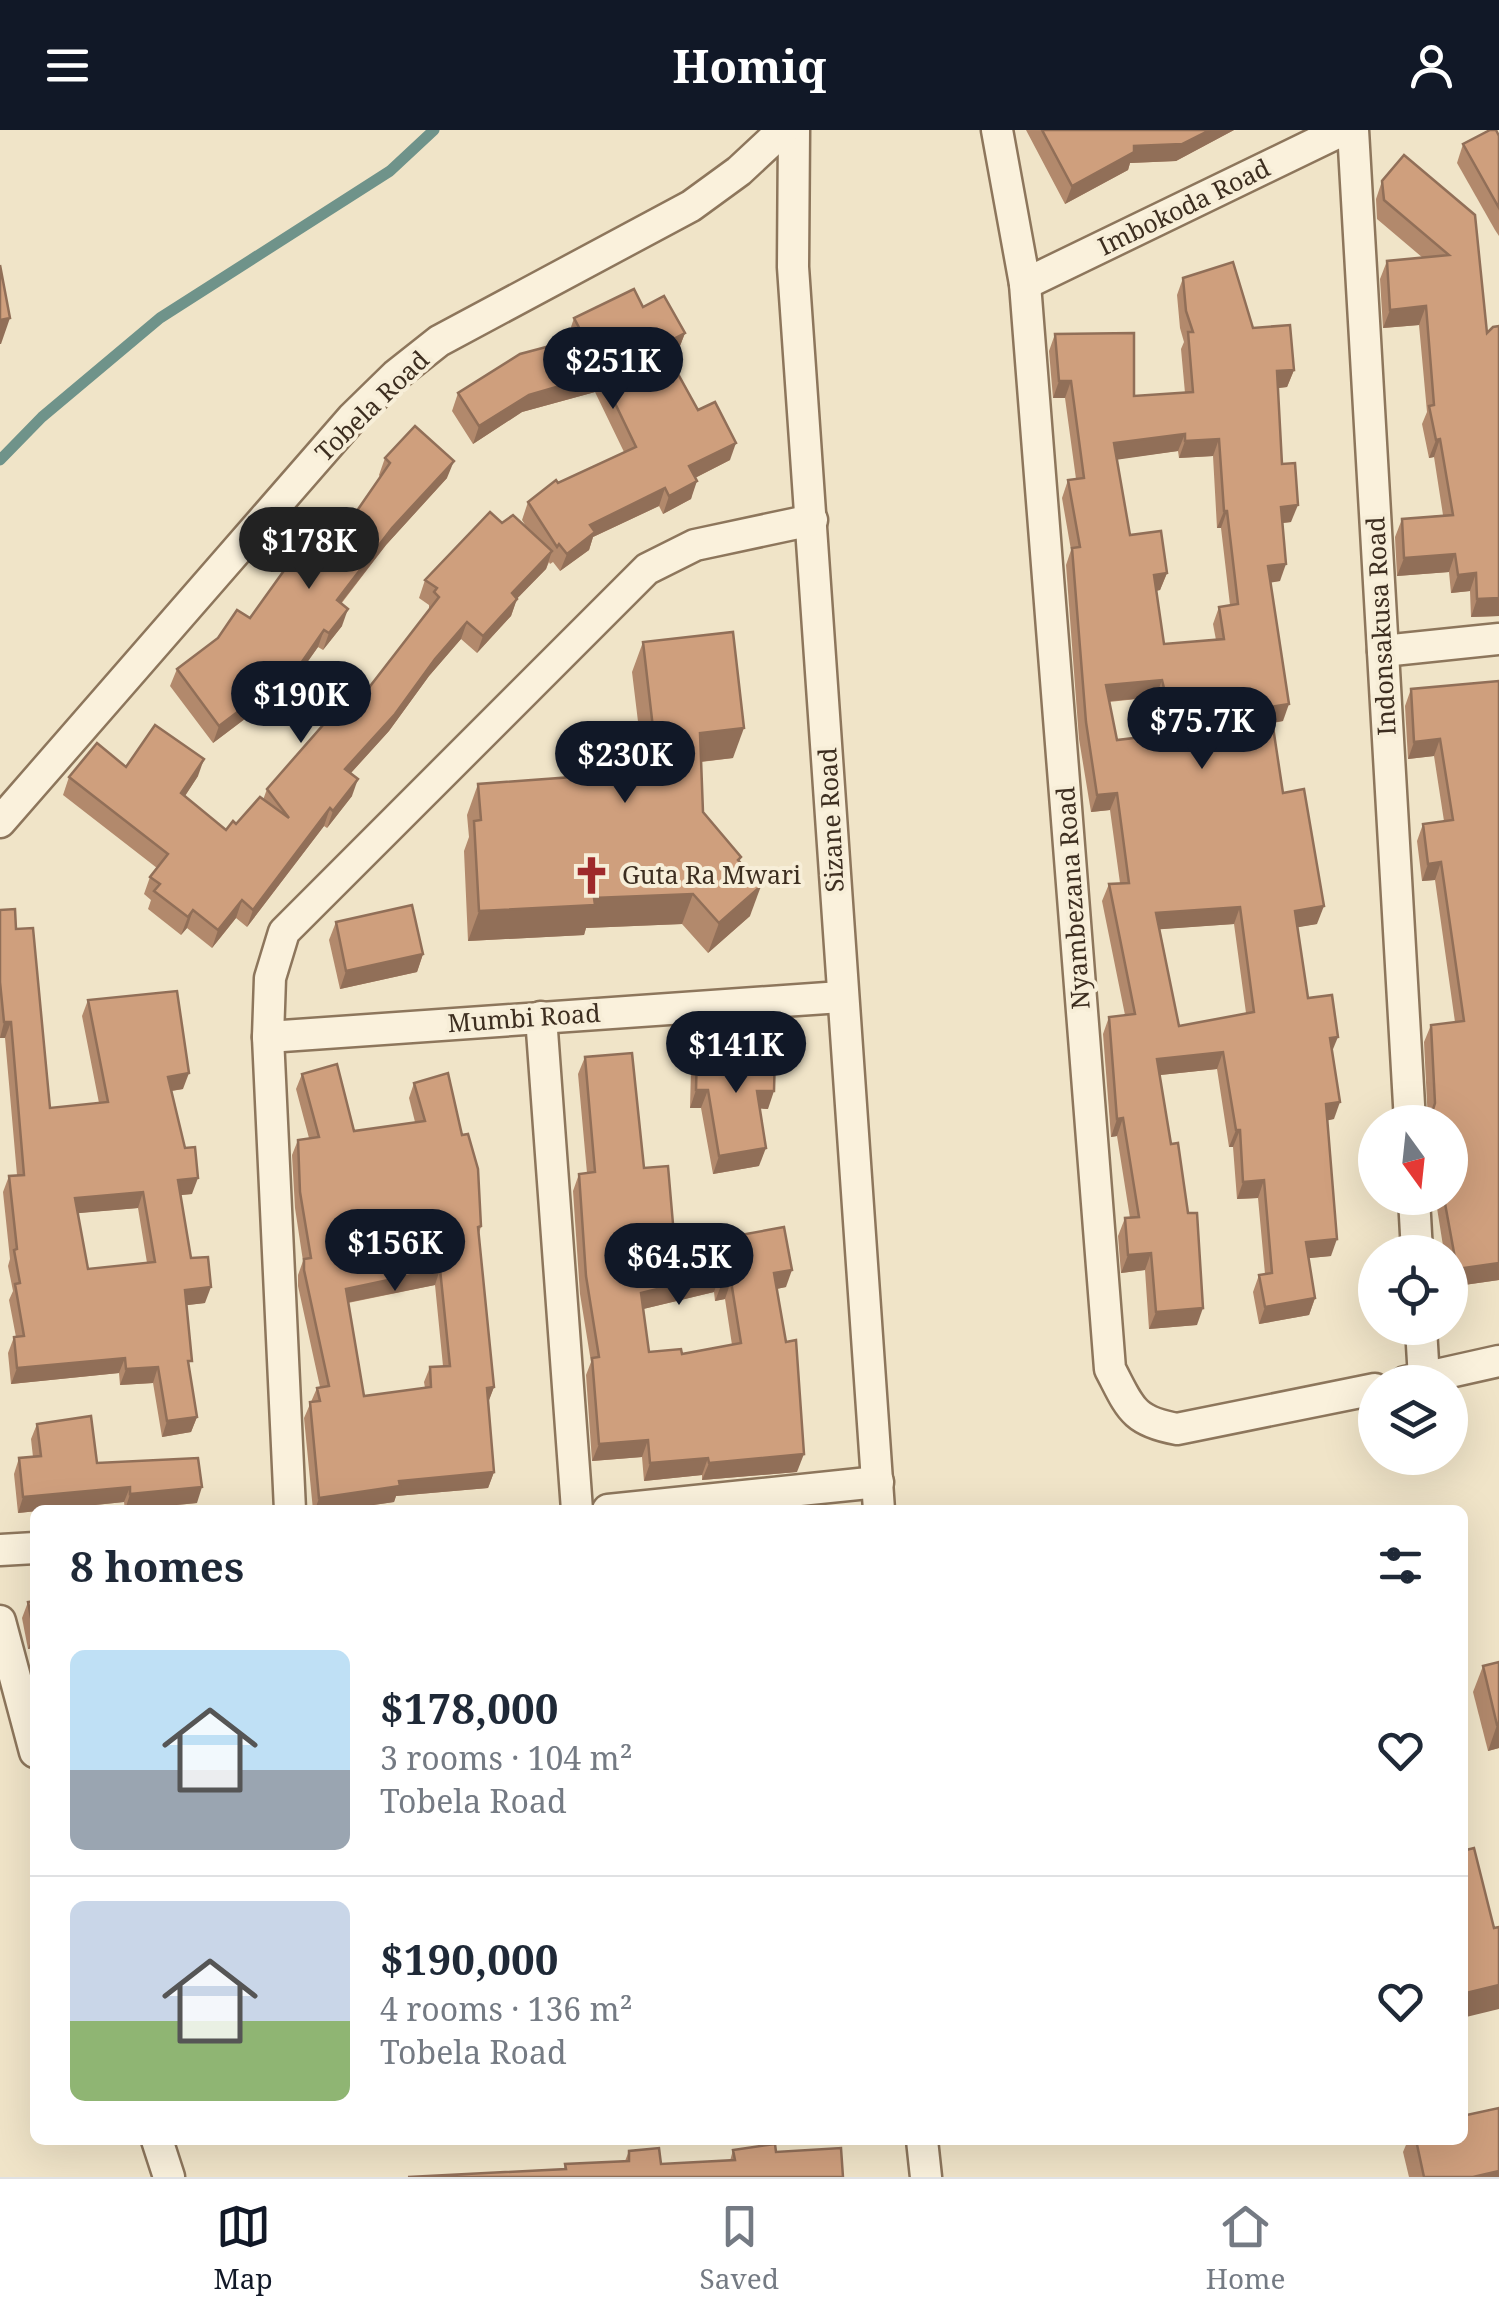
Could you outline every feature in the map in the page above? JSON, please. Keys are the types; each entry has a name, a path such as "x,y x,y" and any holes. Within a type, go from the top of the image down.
{"street":[{"name":"Tobela Road","path":"0,822 352,418 396,375 439,341 691,206 739,171 782,130"},
{"name":"Sizane Road","path":"794,130 792,267 878,1496"},
{"name":"Nyambezana Road","path":"997,130 1025,284 1110,1368 1126,1399 1146,1424 1176,1430 1358,1393"},
{"name":"Imbokoda Road","path":"1025,284 1343,130"},
{"name":"Indonsakusa Road","path":"1353,130 1409,1105"},
{"path":"290,1505 268,1038 270,978 284,932 647,568 695,545 812,520"},
{"path":"1383,651 1499,638"},
{"name":"Mumbi Road","path":"268,1038 841,996"},
{"path":"541,1017 577,1505"},
{"path":"1468,1368 1499,1361"},
{"path":"704,1505 878,1496"},
{"path":"0,1550 30,1548"},
{"path":"0,1621 30,1733"},
{"path":"159,2145 169,2177"},
{"path":"923,2145 926,2177"}],"building":[{"path":"1042,130 1210,130 1182,144 1134,146 1134,152 1072,186"},
{"path":"1496,130 1499,136 1499,208 1463,144"},
{"path":"1404,155 1475,215 1487,333 1499,326 1499,598 1477,599 1476,573 1458,575 1455,554 1404,558 1402,519 1453,515 1440,439 1436,440 1429,406 1434,405 1426,306 1390,310 1387,261 1449,255 1384,200 1382,181"},
{"path":"1233,262 1253,328 1290,325 1294,370 1277,371 1282,464 1295,463 1298,505 1281,507 1286,564 1268,566 1289,704 1270,707 1283,793 1304,789 1324,906 1295,911 1308,998 1332,995 1338,1037 1330,1038 1340,1102 1326,1104 1337,1239 1306,1242 1315,1298 1265,1307 1259,1275 1272,1273 1264,1180 1243,1182 1240,1130 1236,1130 1223,1052 1157,1059 1171,1144 1178,1143 1188,1213 1197,1213 1203,1308 1156,1312 1151,1253 1128,1255 1125,1218 1139,1217 1123,1118 1117,1119 1109,1017 1135,1014 1109,884 1129,883 1117,793 1097,795 1086,722 1072,548 1080,547 1068,480 1084,478 1071,381 1059,381 1055,334 1134,333 1134,396 1193,392 1188,332 1193,332 1186,311 1183,278","holes":["1185,434 1185,441 1219,439 1224,511 1238,604 1219,607 1224,639 1164,644 1154,575 1167,573 1161,531 1130,535 1114,443","1162,680 1175,733 1117,740 1106,685","1240,907 1254,1012 1179,1026 1156,913"]},
{"path":"0,265 10,318 0,320"},
{"path":"634,289 643,307 664,296 685,333 662,345 698,410 715,402 736,443 689,466 697,481 669,496 665,488 590,525 595,532 567,554 559,544 557,547 528,502 556,480 558,483 636,447 601,374 529,395 479,426 458,393 520,354 584,337 574,318"},
{"path":"415,426 454,461 392,528 337,600 348,609 329,633 324,630 281,692 272,686 219,726 177,669 218,638 237,610 250,618 288,565 300,573 336,526 343,531 390,463 385,458"},
{"path":"490,512 502,523 513,515 552,551 512,593 517,599 483,636 467,622 435,659 395,714 345,769 358,779 333,811 330,808 253,910 242,900 218,930 193,910 188,917 154,891 160,884 150,877 168,854 69,777 97,743 126,767 155,725 204,759 181,793 226,830 260,797 289,818 267,789 345,700 354,707 439,597 434,592 437,588 425,580"},
{"path":"733,632 744,728 700,733 703,812 761,886 719,923 693,894 594,898 595,905 479,911 474,821 481,820 478,784 572,777 571,766 657,762 643,642"},
{"path":"1499,681 1499,1263 1468,1267 1468,1235 1451,1235 1447,1215 1468,1215 1468,1105 1434,1105 1431,1025 1464,1021 1441,862 1428,864 1423,824 1453,820 1440,739 1414,742 1411,689"},
{"path":"412,905 423,954 346,971 336,922"},
{"path":"15,909 16,929 33,928 50,1108 108,1102 88,1000 177,991 189,1073 168,1077 185,1148 195,1147 198,1178 178,1180 191,1258 208,1257 211,1287 185,1290 192,1361 188,1361 197,1417 167,1421 158,1367 126,1369 125,1358 17,1368 14,1337 24,1336 15,1284 20,1283 9,1176 24,1175 11,1022 4,1022 0,982 0,910","holes":["143,1192 155,1262 88,1269 75,1198"]},
{"path":"697,1052 775,1053 774,1091 757,1091 766,1148 719,1156 708,1090 696,1090"},
{"path":"632,1053 644,1168 668,1166 675,1247 784,1227 792,1270 774,1273 786,1342 796,1340 804,1454 709,1463 708,1458 650,1463 648,1440 599,1444 592,1358 599,1357 586,1276 579,1174 595,1172 585,1057","holes":["720,1274 722,1283 731,1281 741,1343 682,1354 681,1349 649,1352 641,1293"]},
{"path":"337,1064 354,1131 425,1121 414,1083 448,1073 462,1135 468,1134 478,1169 478,1227 494,1387 487,1388 494,1472 399,1481 400,1486 319,1498 310,1402 320,1401 317,1388 329,1386 304,1270 304,1259 311,1258 300,1192 298,1140 319,1137 302,1074","holes":["440,1269 450,1366 430,1367 431,1387 364,1396 346,1289"]},
{"path":"91,1416 97,1463 198,1458 202,1487 130,1494 130,1487 23,1497 19,1458 41,1456 37,1424"},
{"path":"1499,1662 1499,1725 1497,1725 1483,1666"},
{"path":"1474,1848 1494,1928 1499,1927 1499,1985 1468,1993 1468,1850"},
{"path":"1499,2108 1499,2171 1473,2177 1424,2177 1417,2145 1468,2145 1468,2115"},
{"path":"768,2145 775,2145 776,2152 841,2148 843,2177 408,2177 566,2169 565,2164 629,2161 629,2151 659,2148 661,2164 735,2160 733,2150"}],"waterway":[{"path":"0,460 42,417 160,318 390,171 434,130"}],"place":[{"name":"Guta Ra Mwari","path":"592,875"}]}
